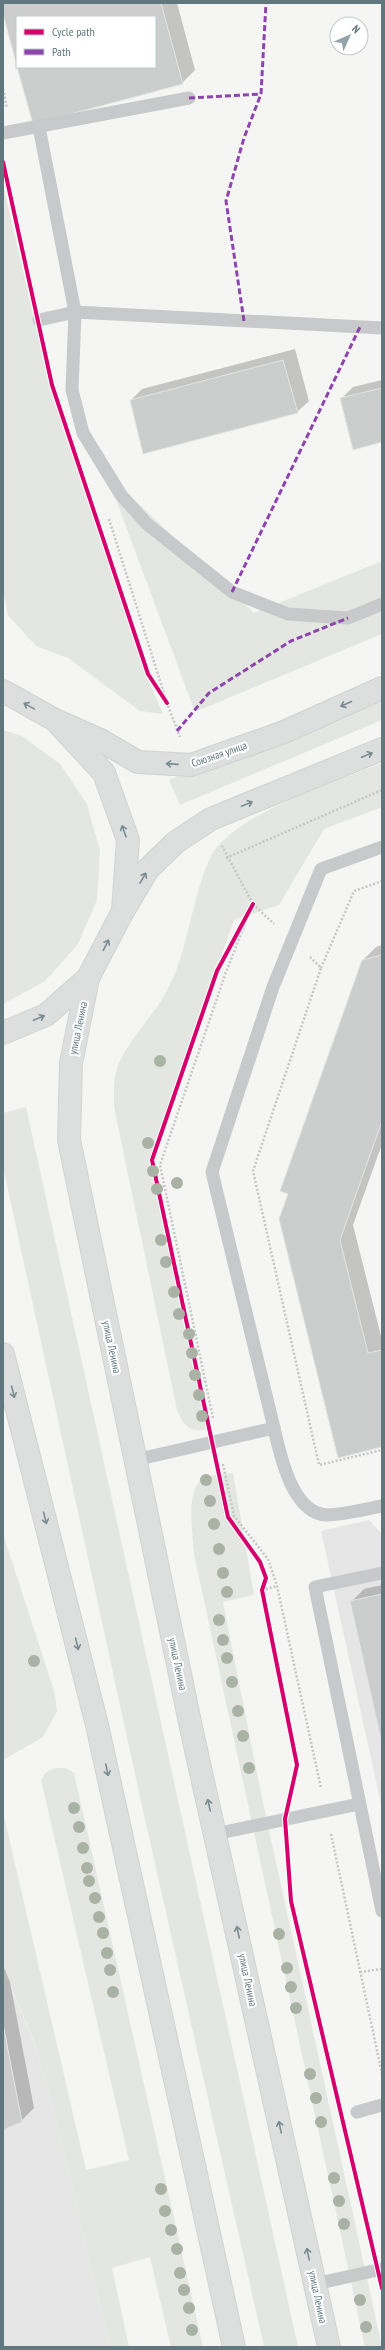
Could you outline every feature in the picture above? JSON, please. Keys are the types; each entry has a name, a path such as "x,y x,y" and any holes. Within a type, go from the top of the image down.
{"main road":[{"name":"Союзная улица","path":"55,720 100,740 138,762 191,766 284,732 382,688"},
{"path":"3,691 55,720 104,772 128,840 123,912"},
{"path":"3,1033 46,1015 88,978 148,869 176,842 211,819 382,749"},
{"name":"улица Ленина","path":"88,978 71,1063 69,1140 135,1460 215,1834 328,2347"},
{"path":"3,1354 97,1725 234,2347"}],"lane":[{"path":"3,133 189,98"},
{"path":"39,127 75,312 72,390 82,433 121,494 147,524 232,592 288,614 348,618 382,604"},
{"path":"39,320 75,312 382,328"},
{"path":"382,847 321,869 291,939 212,1172 283,1470 306,1506 326,1515 382,1506"},
{"path":"135,1460 216,1443 274,1428"},
{"path":"382,1573 314,1587 382,1911"},
{"path":"215,1834 360,1804"},
{"path":"357,2112 382,2105"},
{"path":"315,2284 382,2269"}],"path":[{"path":"108,516 167,702 191,766"},
{"path":"155,685 167,702"},
{"path":"226,858 382,790"},
{"path":"211,819 226,858 253,904 321,968"},
{"path":"382,881 354,891 321,968 253,1171 319,1465 382,1450"},
{"path":"231,944 253,904"},
{"path":"216,1443 160,1165 226,972 253,904"},
{"path":"182,1298 234,1516 268,1559 278,1586 262,1590"},
{"path":"228,1517 232,1523"},
{"path":"264,1584 262,1590 264,1598"},
{"path":"360,1972 382,1968"}],"shaded area":[{"path":"3,184 50,388 145,673 163,714 140,711 68,658 36,646 8,615 3,591"},
{"path":"106,473 254,613 382,561 382,634 195,712"},
{"path":"382,690 382,720 180,805 169,780"},
{"path":"3,730 22,736 60,764 87,804 100,851 97,900 78,944 45,981 3,1004"},
{"path":"382,763 382,807 324,829 279,905 234,920 149,1160 207,1429 192,1429 185,1424 177,1410 114,1107 114,1082 117,1068 121,1058 165,994 171,982 184,946 198,891 205,871 211,856 223,840 241,826 288,800"},
{"path":"26,1107 298,2347 264,2347 140,1797 3,1167 3,1113"},
{"path":"233,1473 254,1595 223,1602 262,1798 382,2347 365,2347 194,1554 191,1516 193,1495 196,1487 200,1481 208,1477"},
{"path":"369,1520 382,1534 382,1808 321,1531"},
{"path":"3,1534 55,1694 57,1711 43,1737 3,1760"},
{"path":"56,1768 65,1768 74,1773 203,2347 171,2347 150,2257 112,2268 129,2347 110,2347 51,2100 33,2039 3,1968 3,1812 86,2170 129,2160 41,1780 46,1772"},
{"path":"3,1969 33,2040 51,2100 110,2347 3,2347"}],"building":[{"path":"3,3 161,3 183,84 33,124 17,68 156,68 156,16 16,16 16,62 3,14"},
{"path":"283,360 298,413 143,454 130,400"},
{"path":"382,388 382,442 353,450 340,398"},
{"path":"382,955 382,1121 340,1240 368,1353 382,1350 382,1447 338,1458 279,1219 288,1194 280,1191 362,960"},
{"path":"382,1594 382,1744 350,1601"},
{"path":"3,2024 22,2122 3,2130"}],"marked path":[{"path":"244,321 226,201 244,138 261,94 266,3"},
{"path":"189,98 261,94"},
{"path":"232,592 360,327"},
{"path":"177,731 209,693 291,641 348,618"}],"cycle path":[{"path":"3,162 52,385 148,674 167,703"},
{"path":"253,904 217,971 152,1160 228,1517 260,1562 266,1578 262,1590 297,1765 285,1819 291,1901 382,2288"}]}
